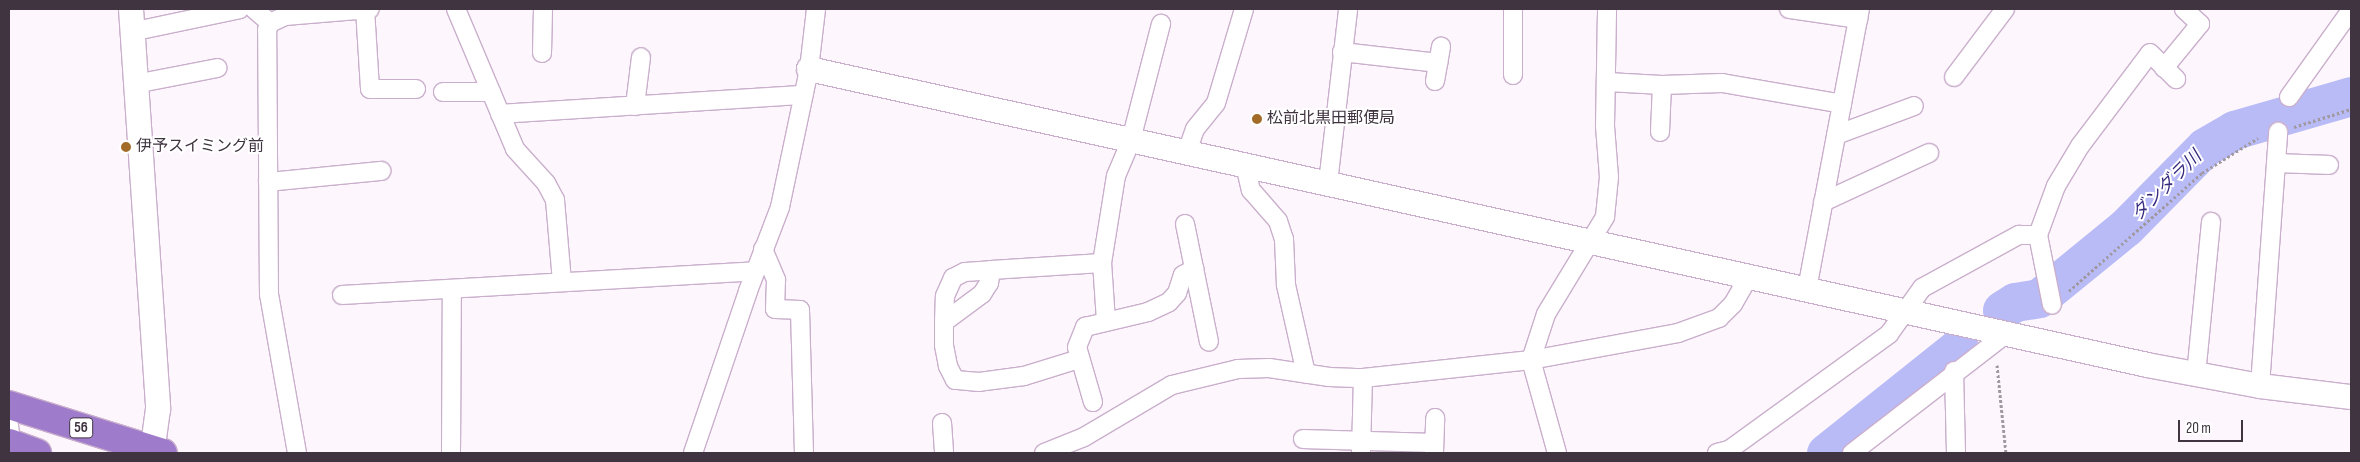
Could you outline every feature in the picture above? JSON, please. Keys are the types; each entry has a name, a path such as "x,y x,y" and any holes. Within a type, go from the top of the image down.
{"highway":[{"name":"56","path":"9,406 156,452"},
{"path":"9,437 37,453"}],"street":[{"path":"156,452 158,409 131,20 240,9"},
{"path":"254,9 270,23"},
{"path":"364,9 370,89 416,89"},
{"path":"297,453 269,295 266,37 270,23 285,16 370,9"},
{"path":"456,9 515,149 546,183 555,200 562,282"},
{"path":"542,53 543,9"},
{"path":"694,453 755,272 780,207 809,69 816,9"},
{"path":"1187,152 1195,129 1216,103 1244,9"},
{"path":"1328,183 1348,9"},
{"path":"1513,9 1513,75"},
{"path":"1557,453 1531,360 1546,314 1589,240 1605,217 1608,200 1607,9"},
{"path":"1789,9 1859,14 1807,289"},
{"path":"1954,77 2005,9"},
{"path":"2052,302 2038,235 2056,186 2120,90 2150,53 2170,74 2200,24 2184,9"},
{"path":"2289,97 2351,10"},
{"path":"1106,321 1102,262 1116,176 1131,140 1161,24"},
{"path":"1342,52 1438,64"},
{"path":"635,106 640,57"},
{"path":"135,84 217,68"},
{"path":"809,69 1906,311 1998,340 2260,386 2351,397"},
{"path":"1607,82 1662,86 1722,83 1842,104"},
{"path":"1660,132 1662,86"},
{"path":"443,92 491,92"},
{"path":"500,114 803,95"},
{"path":"1836,135 1914,106"},
{"path":"2260,386 2278,132"},
{"path":"1824,202 1929,153"},
{"path":"2277,163 2329,165"},
{"path":"1245,165 1251,190 1278,221 1284,239 1286,285 1306,374"},
{"path":"268,182 381,171"},
{"path":"2196,375 2211,222"},
{"path":"1185,224 1209,342"},
{"path":"1717,453 1729,450 1889,334 1922,288 2019,235 2038,235"},
{"path":"763,250 776,280 775,309 800,310 804,453"},
{"path":"1079,359 1010,379 955,380 944,344 946,296 953,278 965,272 1102,262"},
{"path":"1093,402 1079,359 1079,336 1085,327 1148,312 1169,302 1177,293 1183,275 1194,269"},
{"path":"944,322 982,294 989,283 992,270"},
{"path":"342,295 755,272"},
{"path":"1044,453 1091,433 1172,385 1238,369 1269,368 1306,374 1363,378 1531,360 1699,328 1719,318 1734,304 1749,276"},
{"path":"451,453 452,289"},
{"path":"1852,453 1954,372 1998,340"},
{"path":"1954,372 1956,453"},
{"path":"1361,447 1363,378"},
{"path":"1303,439 1361,447 1434,448 1435,418"},
{"path":"942,423 944,453"}],"path":[{"path":"2052,302 2202,173 2257,138 2351,109"},
{"path":"1998,340 1996,361 2006,453"}],"waterway":[{"name":"ダンダラ川","path":"2002,310 2015,302 2039,298 2126,227 2205,147 2234,130 2351,96"},
{"name":"ダンダラ川","path":"1826,453 1959,347"}],"place":[{"name":"松前北黒田郵便局","path":"1257,119"},
{"name":"伊予スイミング前","path":"126,147"}]}
